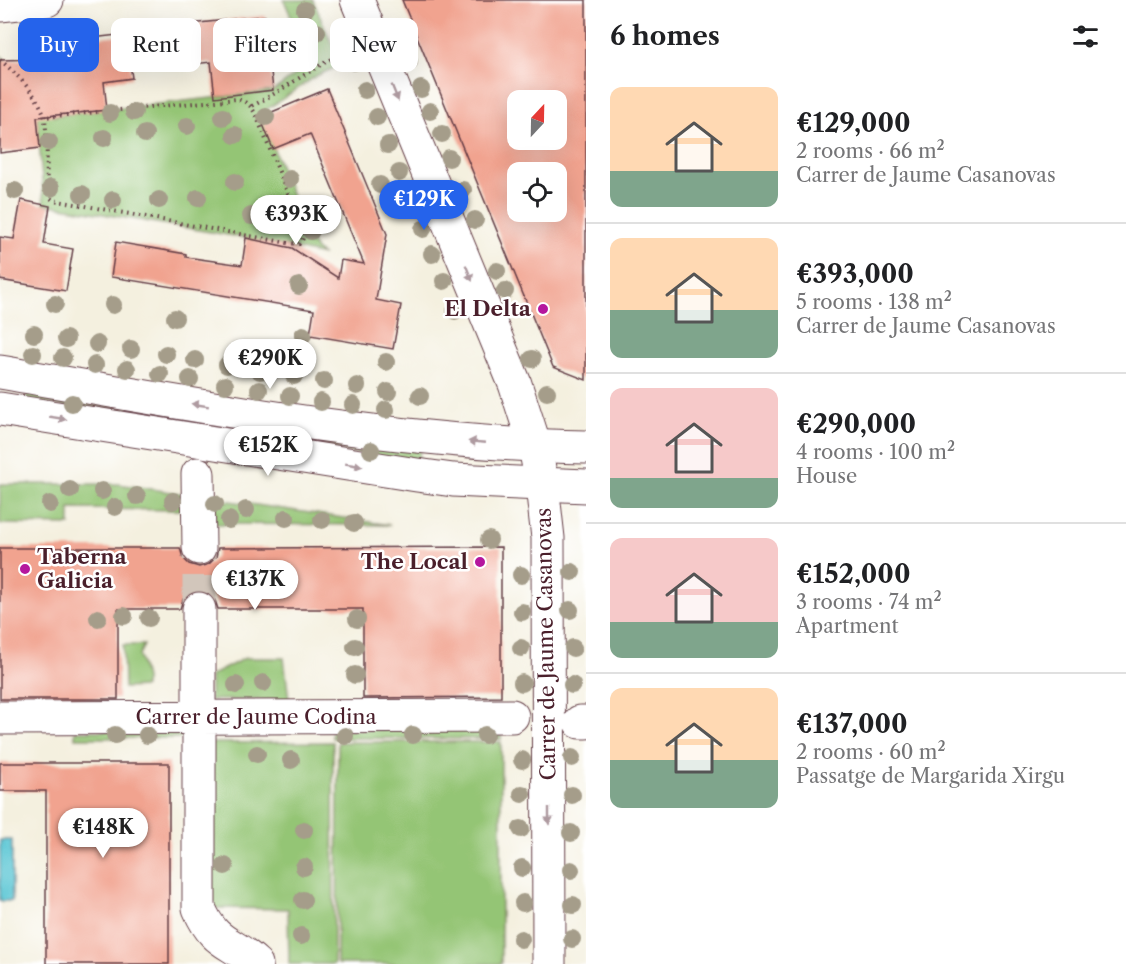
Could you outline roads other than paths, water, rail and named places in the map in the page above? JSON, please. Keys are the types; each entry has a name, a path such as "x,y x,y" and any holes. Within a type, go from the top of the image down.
{"street":[{"path":"0,5 47,0"},
{"name":"Carrer de Jaume Casanovas","path":"357,0 514,384 535,446 548,538 549,964"},
{"path":"0,372 312,423 417,436 535,446 586,447"},
{"path":"0,409 453,480 586,486"},
{"path":"198,474 199,548"},
{"path":"199,609 199,908 206,924 219,939 256,964"},
{"name":"Carrer de Jaume Codina","path":"0,718 512,716"}],"water":[{"path":"0,840 12,840 12,901 0,901"}],"tunnel":[{"path":"199,548 199,609"}],"place":[{"name":"El Delta","path":"543,309"},
{"name":"The Local","path":"480,562"},
{"name":"Taberna Galicia","path":"25,569"}]}
